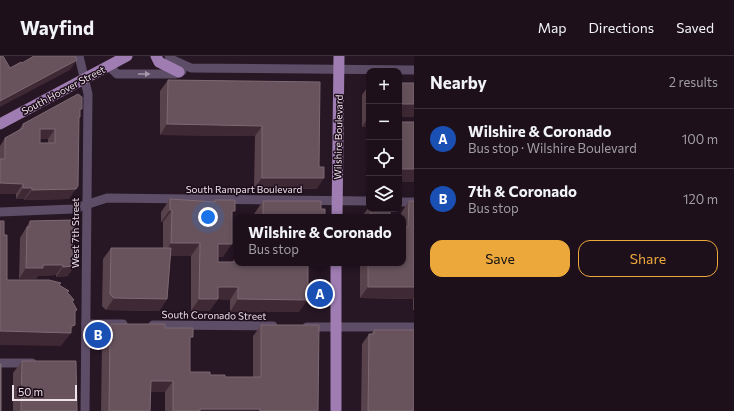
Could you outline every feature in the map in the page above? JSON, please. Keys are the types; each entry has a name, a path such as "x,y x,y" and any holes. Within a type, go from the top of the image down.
{"main road":[{"name":"South Hoover Street","path":"0,124 127,56"},
{"path":"156,56 159,62 179,72"},
{"name":"Wilshire Boulevard","path":"337,214 339,56"},
{"path":"336,266 336,411"}],"street":[{"name":"West 7th Street","path":"79,56 88,94 86,324 82,363 85,411"},
{"path":"169,56 173,60 191,68"},
{"path":"109,66 117,74 174,74 191,68 414,70"},
{"name":"South Rampart Boulevard","path":"0,212 73,209 107,198 206,201 366,201"},
{"path":"402,202 414,202"},
{"path":"86,324 131,325"},
{"name":"South Coronado Street","path":"146,325 281,326"},
{"path":"296,327 414,327"},
{"path":"0,363 41,363"}],"building":[{"path":"0,56 3,56 10,68 34,56 75,56 77,60 0,101"},
{"path":"168,80 320,82 319,167 324,167 324,178 262,178 262,126 167,124"},
{"path":"402,83 414,83 414,104 402,104"},
{"path":"78,94 82,97 82,109 80,109 79,117 78,186 76,189 32,190 32,188 23,188 23,184 0,183 0,159 5,159 5,138 23,128 23,124","holes":["40,129 55,129 55,143 40,143"]},
{"path":"402,122 414,122 414,169 402,169"},
{"path":"170,199 215,202 215,200 235,200 235,211 232,211 232,244 218,244 218,262 234,262 234,266 308,266 308,300 238,299 238,287 218,287 218,299 199,299 200,243 171,243 172,210 170,210"},
{"path":"263,201 321,201 321,209 325,209 325,214 263,214"},
{"path":"409,201 414,201 414,287 368,287 368,266 406,266 406,227 408,227"},
{"path":"371,212 390,212 390,214 370,214"},
{"path":"74,220 73,255 75,255 75,266 63,267 63,265 43,265 43,268 26,268 27,227 30,227 30,221"},
{"path":"0,221 4,221 4,235 7,235 7,280 49,280 61,283 59,285 69,291 67,292 74,300 72,301 77,310 75,311 75,325 71,326 71,333 0,331"},
{"path":"111,248 171,248 167,299 114,298 110,294"},
{"path":"111,324 165,324 165,328 193,328 193,337 190,337 190,372 210,372 210,375 225,375 225,377 261,377 261,325 319,325 318,411 200,409 200,411 173,411 173,381 151,381 150,411 109,411"},
{"path":"374,330 414,330 414,411 368,411 369,334 374,334"},
{"path":"22,361 76,361 77,411 21,411"},
{"path":"1,364 1,411 0,411"}],"place":[{"name":"Wilshire & Coronado","path":"320,294"},
{"name":"7th & Coronado","path":"98,335"}]}
